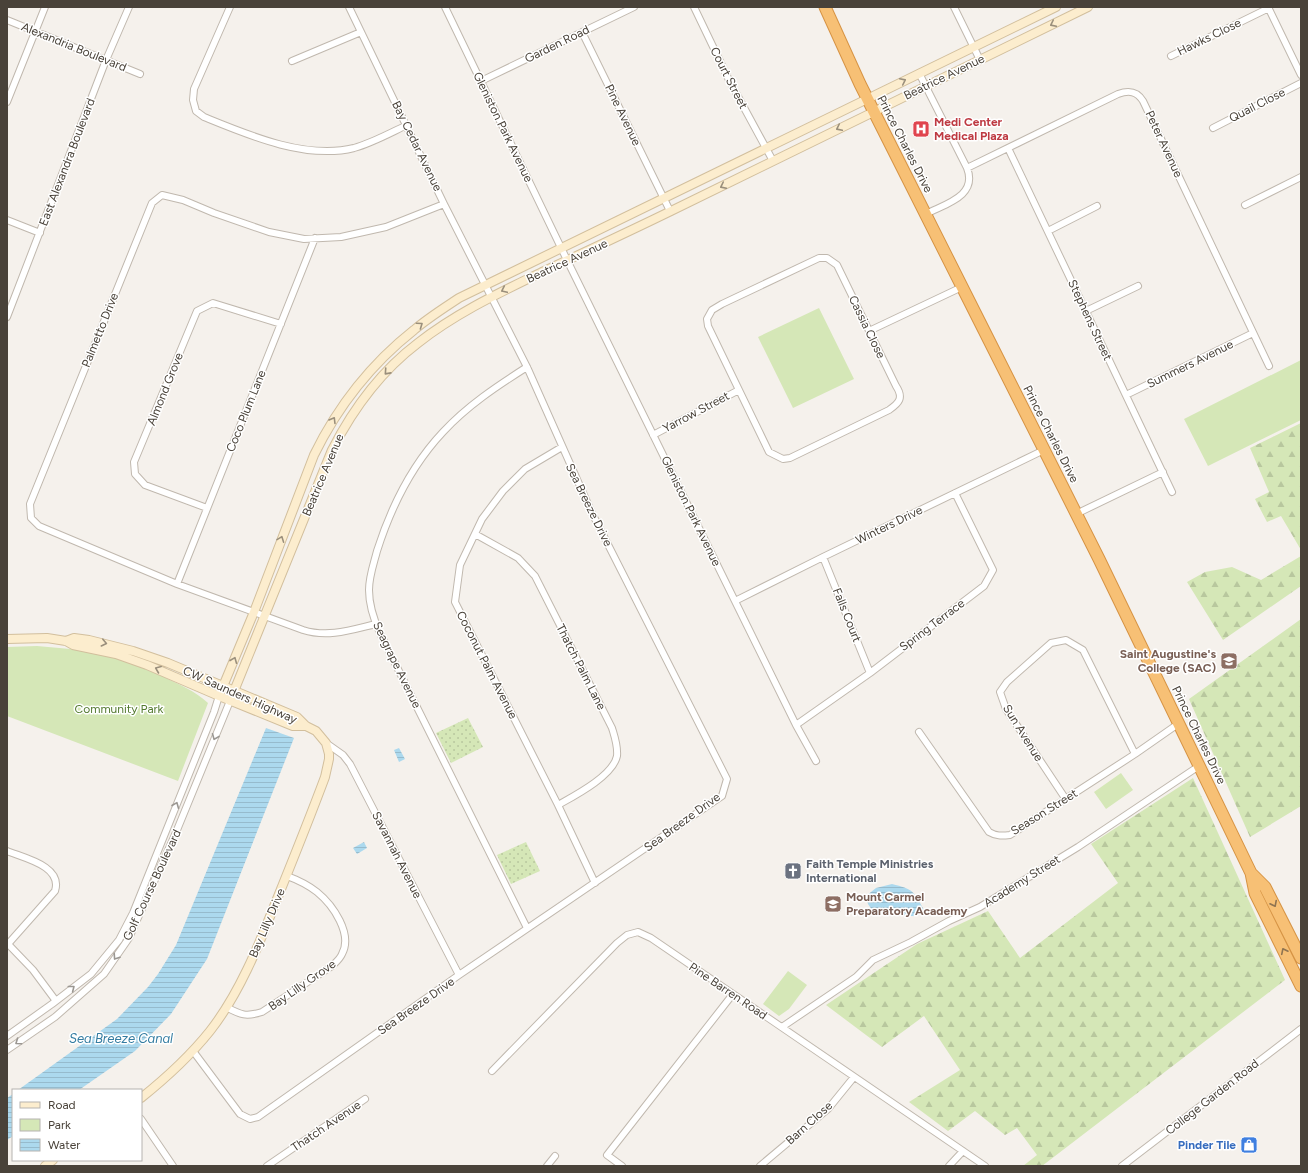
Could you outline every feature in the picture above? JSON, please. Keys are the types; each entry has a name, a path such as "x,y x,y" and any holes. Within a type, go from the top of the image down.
{"highway":[{"name":"Prince Charles Drive","path":"825,7 874,111 1076,514 1199,766 1251,873 1255,893 1301,986"},
{"name":"Prince Charles Drive","path":"1251,873 1265,887 1301,958"}],"main road":[{"name":"Beatrice Avenue","path":"219,696 254,612 314,455 324,434 348,397 374,366 415,329 459,298 1056,7"},
{"name":"Beatrice Avenue","path":"230,701 332,450 344,428 368,393 390,367 416,344 448,321 491,297 980,60 1083,8"},
{"name":"CW Saunders Highway","path":"7,639 47,638 101,650 163,671 230,701 293,726 306,726"},
{"name":"CW Saunders Highway","path":"66,641 74,638 89,640 133,651 168,663 297,717 306,726"},
{"path":"306,726 316,732 326,743"},
{"name":"Bay Lilly Drive","path":"142,1097 193,1051 211,1030 226,1007 253,956 287,876 325,777 329,759 326,743"}],"street":[{"path":"7,102 45,7"},
{"name":"East Alexandra Boulevard","path":"7,317 106,60 129,7"},
{"path":"230,7 194,89 193,100 196,111 204,117 282,146 319,152 354,148 407,125"},
{"name":"Bay Cedar Avenue","path":"349,7 444,204 486,285"},
{"name":"Gleniston Park Avenue","path":"445,7 653,435 796,725 816,761"},
{"name":"Garden Road","path":"481,80 634,7"},
{"name":"Court Street","path":"694,7 729,80 773,161"},
{"path":"954,7 980,60"},
{"path":"1268,8 1301,74"},
{"name":"Hawks Close","path":"1171,56 1268,8"},
{"name":"Alexandria Boulevard","path":"7,20 140,74"},
{"path":"292,61 361,32"},
{"name":"Pine Avenue","path":"582,32 670,211"},
{"path":"919,73 967,168 970,178 964,194 926,214"},
{"name":"Quail Close","path":"1213,128 1301,83"},
{"name":"Peter Avenue","path":"967,168 1118,94 1131,92 1139,95 1144,101 1269,366"},
{"name":"Stephens Street","path":"1008,148 1172,492"},
{"path":"1244,205 1301,177"},
{"name":"Palmetto Drive","path":"376,624 342,632 318,634 303,630 177,584 39,526 31,518 30,504 152,203 162,195 183,200 214,213 269,232 304,239 341,237 386,227 444,204"},
{"path":"1048,231 1097,206"},
{"path":"7,220 40,233"},
{"name":"Coco Plum Lane","path":"177,584 315,238"},
{"name":"Cassia Close","path":"819,258 827,258 837,265 900,392 900,398 897,404 888,410 790,458 783,459 769,452 739,390 708,326 708,315 712,310 722,304 819,258"},
{"name":"Sea Breeze Drive","path":"193,1051 240,1114 247,1118 256,1118 527,928 596,883 722,796 727,779 592,513 527,367 486,285"},
{"path":"1086,311 1138,286"},
{"path":"870,331 962,287"},
{"name":"Almond Grove","path":"207,508 145,485 136,474 134,462 197,311 213,303 281,324"},
{"name":"Summers Avenue","path":"1126,395 1254,333"},
{"name":"Seagrape Avenue","path":"527,367 491,391 462,414 427,450 412,472 389,516 373,565 369,591 376,624 527,928"},
{"name":"Yarrow Street","path":"653,435 739,390"},
{"name":"Coconut Palm Avenue","path":"562,447 525,469 503,491 482,519 460,565 455,602 596,883"},
{"name":"Winters Drive","path":"735,601 1044,450"},
{"path":"1076,514 1163,472"},
{"name":"Spring Terrace","path":"796,725 870,673 984,586 994,570 955,494"},
{"name":"Thatch Palm Lane","path":"475,534 518,558 535,576 612,728 617,744 617,757 611,767 588,787 558,805"},
{"name":"Falls Court","path":"823,557 870,673"},
{"name":"Sun Avenue","path":"1065,798 1006,709 1000,692 1007,682 1051,643 1066,640 1083,650 1135,754"},
{"name":"Golf Course Boulevard","path":"7,1036 91,974 119,940 133,913 219,696"},
{"name":"Golf Course Boulevard","path":"7,1050 55,1017 104,974 129,938 177,830 230,701"},
{"name":"Season Street","path":"919,732 989,832 994,835 1010,835 1135,754 1178,724"},
{"name":"Savannah Avenue","path":"326,743 343,755 350,764 459,975"},
{"name":"Academy Street","path":"782,1027 856,977 873,960 911,942 949,921 980,907 1078,847 1199,766"},
{"path":"7,851 45,866 51,872 56,881 55,891 8,943 33,970 56,1001"},
{"name":"Bay Lilly Grove","path":"226,1007 242,1015 251,1015 262,1012 332,966 343,953 345,944 343,930 330,905 307,885 287,876"},
{"name":"Pine Barren Road","path":"492,1071 617,943 627,935 638,932 651,938 984,1166"},
{"path":"622,1166 607,1155 732,994"},
{"name":"College Garden Road","path":"1122,1166 1301,1029"},
{"name":"Barn Close","path":"760,1166 828,1109 854,1077"},
{"name":"Thatch Avenue","path":"267,1166 366,1100"},
{"path":"142,1120 173,1166"},
{"path":"949,1166 963,1151"},
{"path":"547,1166 555,1156"}],"green space":[{"path":"819,308 854,379 793,408 758,337"},
{"path":"1301,360 1301,420 1208,466 1184,419"},
{"path":"1301,423 1301,550 1281,516 1267,522 1255,499 1269,492 1250,448"},
{"path":"1301,556 1301,586 1223,640 1187,582 1205,572 1232,567 1261,580"},
{"path":"1301,619 1301,806 1250,837 1189,699"},
{"name":"Community Park","path":"37,646 87,651 119,659 164,677 193,692 208,703 178,781 7,716 7,647"},
{"path":"468,718 483,747 451,763 436,733"},
{"path":"1121,773 1133,790 1106,809 1094,792"},
{"path":"1193,778 1285,980 1042,1166 1023,1166 1037,1155 1017,1128 1005,1135 975,1111 948,1131 909,1102 960,1070 924,1016 882,1047 826,1005 917,944 988,911 1020,958 1118,883 1091,844"},
{"path":"526,842 540,871 511,884 497,855"},
{"path":"788,971 807,985 789,1009 779,1016 763,1004"}],"water":[{"name":"Sea Breeze Canal","path":"266,728 294,738 207,959 171,1014 135,1051 80,1089 19,1089 117,1019 148,987 176,945"},
{"path":"399,748 405,759 399,762 394,750"},
{"path":"364,842 367,848 357,854 353,848"},
{"path":"892,884 909,889 918,899 924,910 917,916 906,916 891,911 872,910 868,904 866,896 876,888"},
{"path":"12,1095 12,1137 7,1140 7,1098"}],"place":[{"name":"Medi Center Medical Plaza","path":"921,129"},
{"name":"Saint Augustine's College (SAC)","path":"1229,661"},
{"name":"Faith Temple Ministries International","path":"793,871"},
{"name":"Mount Carmel Preparatory Academy","path":"833,904"},
{"name":"Pinder Tile","path":"1249,1145"}]}
